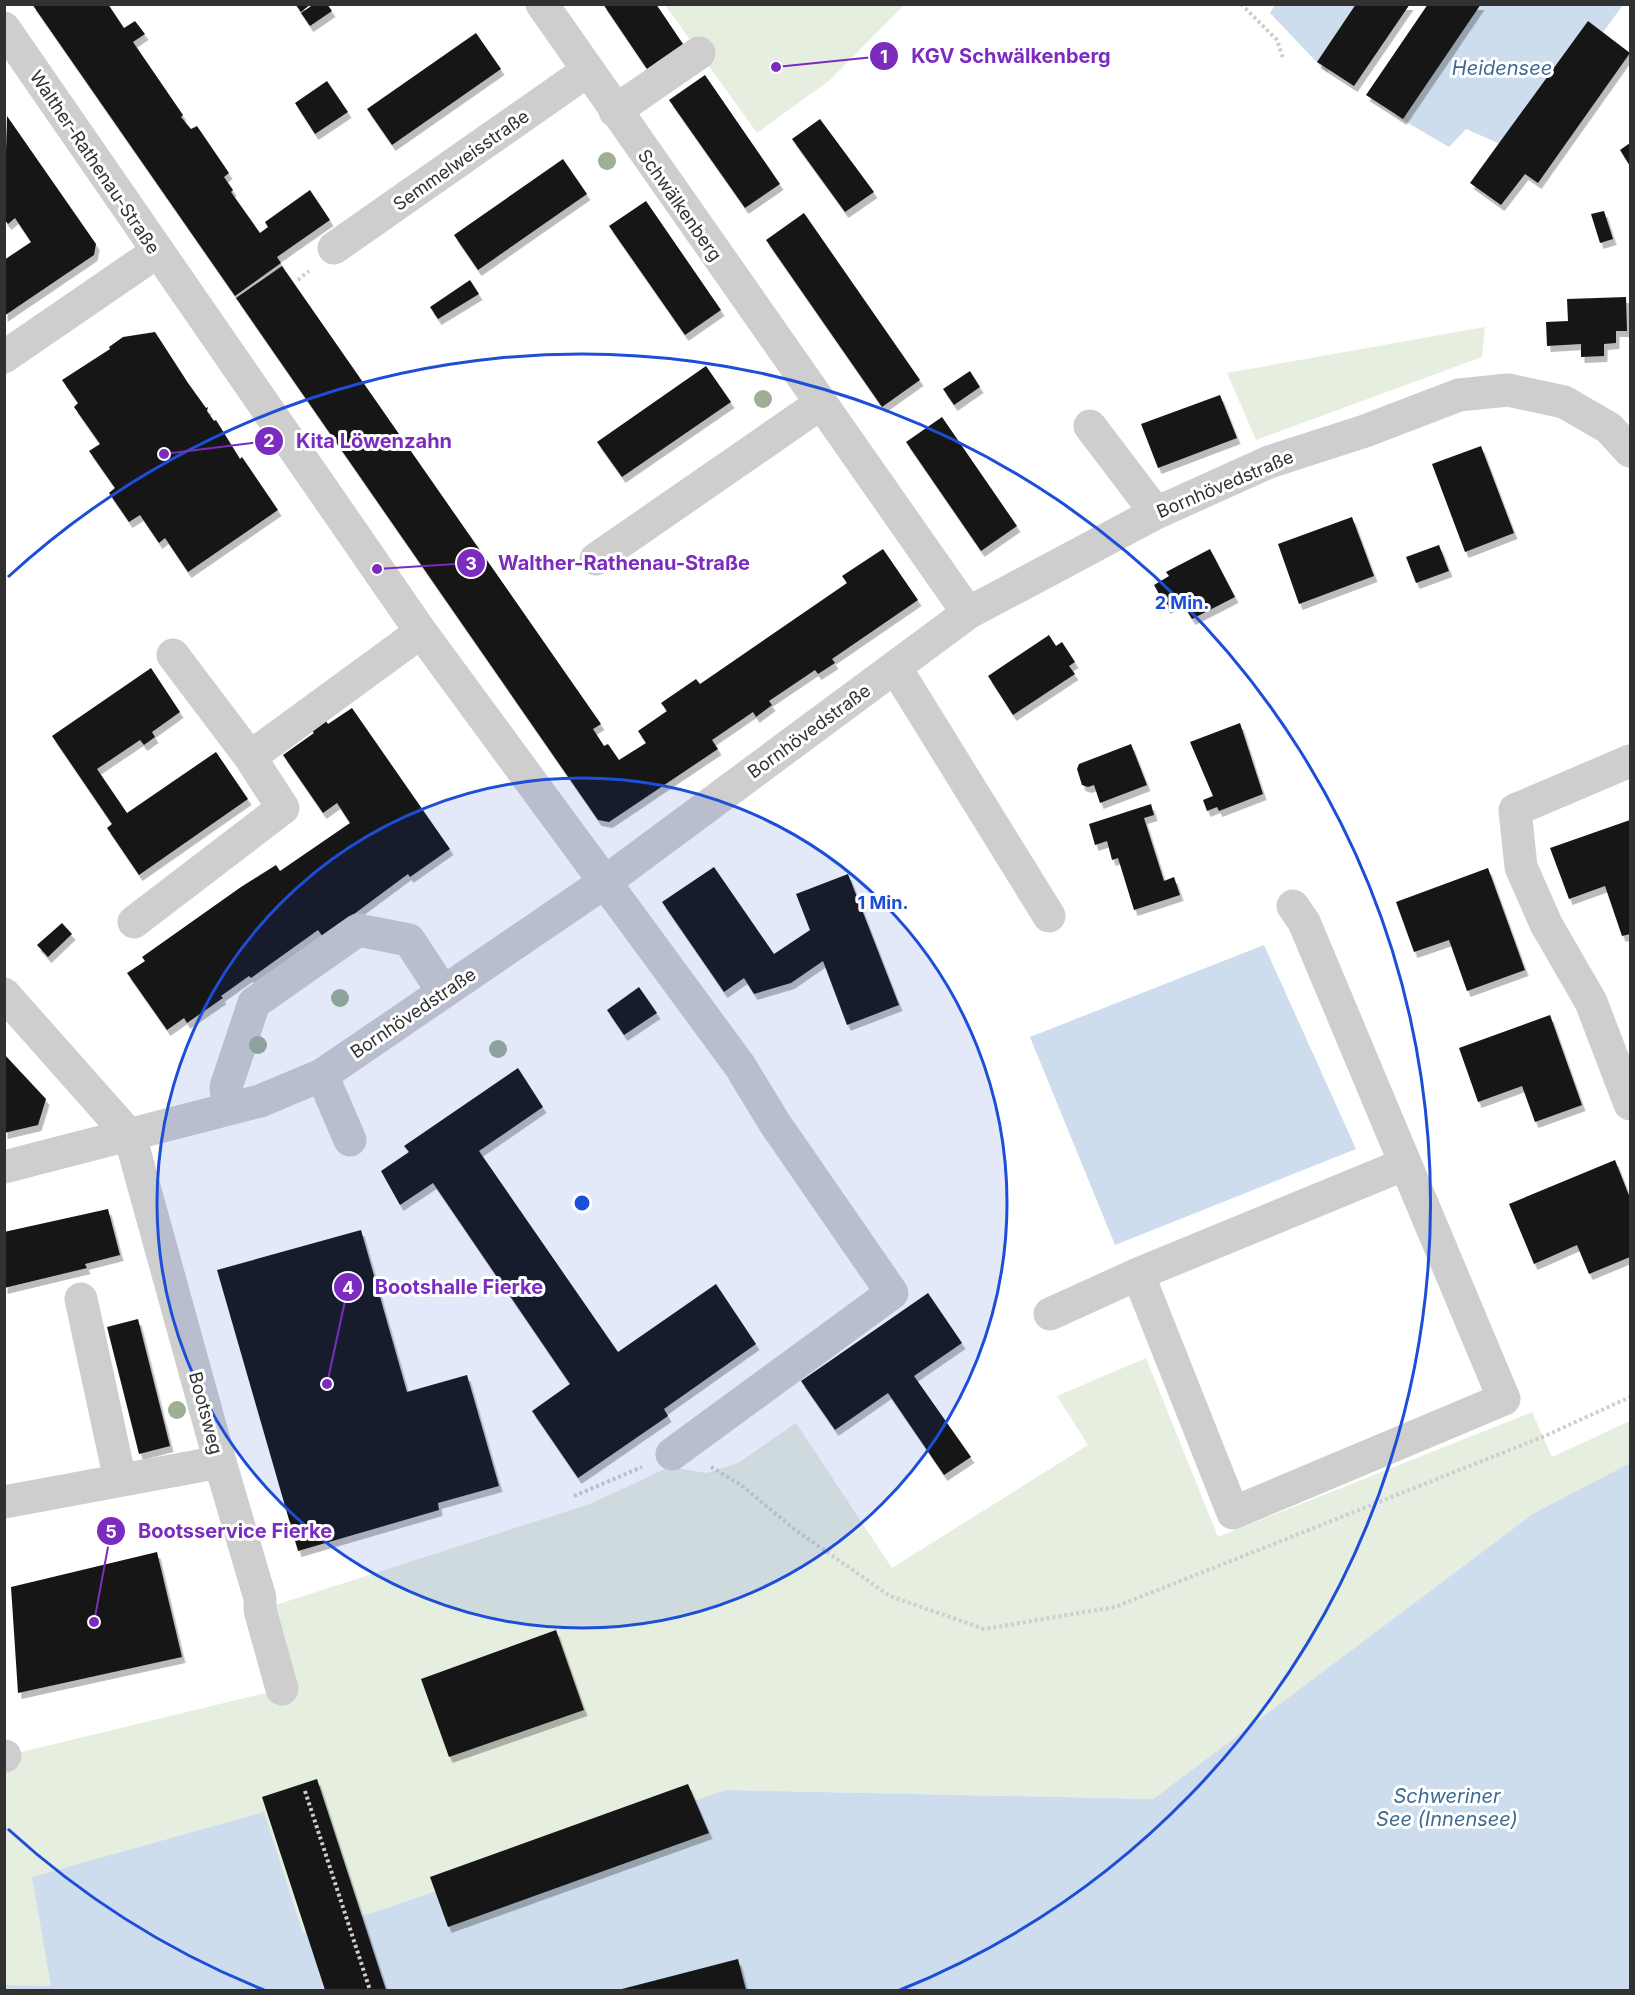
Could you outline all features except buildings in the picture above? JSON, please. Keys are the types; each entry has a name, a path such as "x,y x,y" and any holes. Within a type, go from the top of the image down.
{"street":[{"name":"Schwälkenberg","path":"542,4 968,613"},
{"name":"Walther-Rathenau-Straße","path":"4,28 421,632 740,1066 774,1122 892,1293 672,1454"},
{"path":"615,111 699,53"},
{"name":"Semmelweisstraße","path":"334,248 587,71"},
{"path":"4,357 157,252"},
{"name":"Bornhövedstraße","path":"4,1167 260,1101 322,1075 605,882 968,613 1156,513 1269,462 1365,431 1459,395 1508,390 1564,402 1610,428 1630,451"},
{"path":"596,559 820,404"},
{"path":"1090,426 1156,513"},
{"path":"250,757 421,632"},
{"path":"134,922 283,808 250,757 173,655"},
{"path":"895,667 1049,916"},
{"path":"1630,761 1515,810 1521,867 1546,924 1591,1002 1630,1104"},
{"path":"1138,1274 1233,1512 1504,1399 1304,922 1293,906"},
{"path":"228,1109 226,1087 254,1003 358,930 409,940 443,992"},
{"path":"4,994 130,1136"},
{"path":"322,1075 350,1140"},
{"name":"Bootsweg","path":"130,1136 260,1598 260,1610 282,1689"},
{"path":"1050,1314 1138,1274 1405,1164"},
{"path":"81,1299 120,1480"},
{"path":"4,1502 220,1462"}],"path":[{"path":"1241,4 1277,40 1283,58"},
{"path":"574,1496 672,1454 704,1463 741,1485 794,1529 890,1596 984,1629 1115,1607 1545,1436 1630,1397"},
{"path":"305,1791 370,1990"}],"shaded area":[{"path":"665,5 904,5 830,80 757,133"},
{"path":"1485,327 1482,357 1256,440 1227,373"},
{"path":"1146,1358 1218,1537 1532,1412 1552,1457 1630,1421 1630,1463 1534,1513 1153,1799 725,1790 381,1910 303,1933 264,1813 51,1986 5,1985 5,1756 282,1689 260,1610 590,1504 669,1467 707,1473 738,1463 796,1423 892,1568 1088,1445 1057,1396"}],"water":[{"path":"1275,5 1373,5 1327,73 1270,13"},
{"name":"Heidensee","path":"1471,5 1623,5 1516,151 1466,129 1449,147 1396,116"},
{"path":"1264,945 1356,1149 1115,1245 1030,1037"},
{"name":"Schweriner See (Innensee)","path":"1630,1463 1630,1990 5,1990 5,1985 51,1986 32,1877 264,1812 303,1933 381,1910 725,1790 1153,1799 1534,1513"}],"place":[{"name":"KGV Schwälkenberg","path":"776,67"},
{"name":"Kita Löwenzahn","path":"164,454"},
{"name":"Walther-Rathenau-Straße","path":"377,569"},
{"name":"Bootshalle Fierke","path":"327,1384"},
{"name":"Bootsservice Fierke","path":"94,1622"}]}
